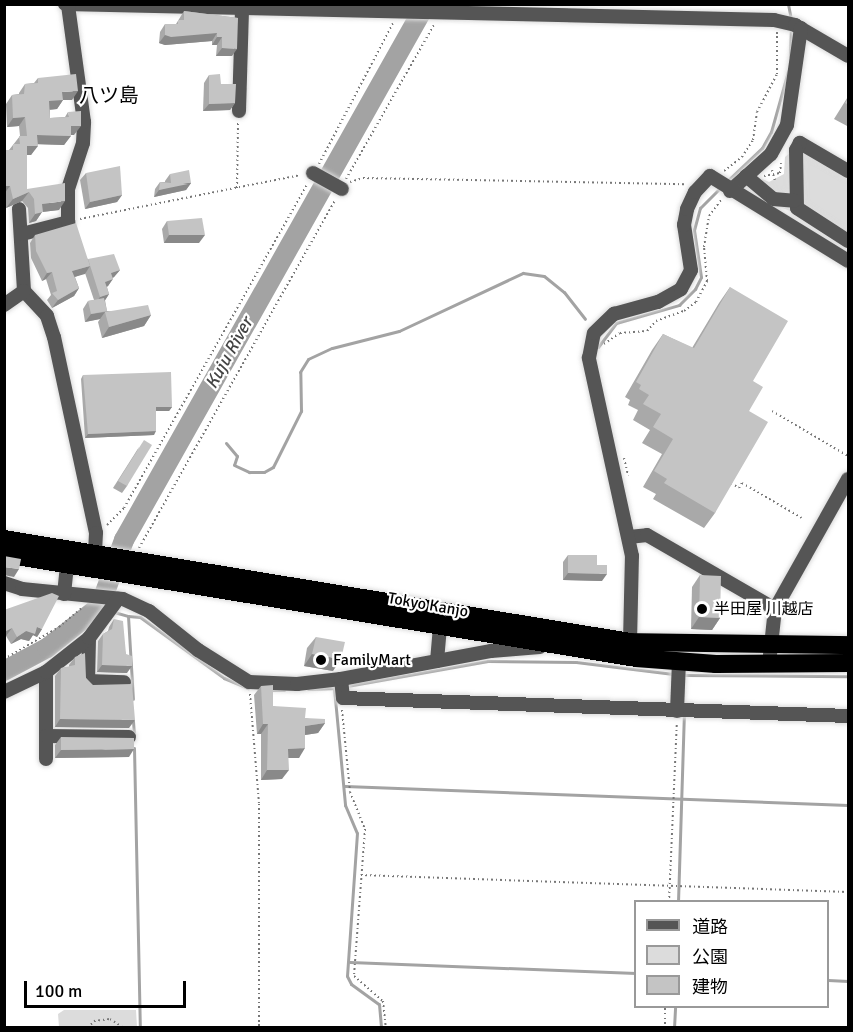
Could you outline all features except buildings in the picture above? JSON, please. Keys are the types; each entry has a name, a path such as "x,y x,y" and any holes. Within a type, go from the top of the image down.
{"highway":[{"name":"Tokyo Kanjo","path":"4,539 94,555 129,565 440,627 552,646 679,663 849,645"},
{"name":"Tokyo Kanjo","path":"4,554 68,564 129,565 630,642 849,663"}],"street":[{"path":"22,234 68,222 68,189 83,143 84,122 67,5 776,21 798,27 849,56"},
{"path":"238,111 242,9"},
{"path":"723,185 746,176 771,154 784,132 791,113 798,27"},
{"path":"784,132 849,171"},
{"path":"800,143 796,150 794,201 802,214 849,242"},
{"path":"313,173 342,189"},
{"path":"630,642 633,536 589,358 590,342 601,324 614,314 673,296 687,281 692,270 684,225 691,199 710,176 849,261"},
{"path":"746,176 773,199 794,201"},
{"path":"19,209 24,291 47,316 54,337 96,533 94,555"},
{"path":"4,304 24,291"},
{"path":"769,655 775,609 849,479"},
{"path":"633,536 647,535 775,609"},
{"path":"64,594 68,564"},
{"path":"4,692 46,672 89,638 120,599 129,565"},
{"path":"4,583 64,594 120,599 149,611 198,650 249,682 297,684 341,679 491,651 552,646"},
{"path":"437,661 440,627"},
{"path":"89,638 88,681 124,681"},
{"path":"677,711 679,663"},
{"path":"46,672 46,759"},
{"path":"341,679 343,698 849,716"},
{"path":"46,736 129,737"}],"path":[{"path":"96,533 124,508 313,173 400,12"},
{"path":"129,565 203,429 342,189 354,162 442,12"},
{"path":"603,346 620,333 646,331 656,321 684,311 696,302 707,281 705,247 709,216 723,185 753,140 757,112 777,74 776,21"},
{"path":"237,188 238,111"},
{"path":"68,222 313,173"},
{"path":"342,189 353,179 363,178 700,186"},
{"path":"772,411 849,456"},
{"path":"623,455 629,472 626,483"},
{"path":"731,483 739,488 742,483 802,518"},
{"path":"4,659 58,627 81,610 88,597"},
{"path":"249,682 259,804 259,1028"},
{"path":"343,698 350,792 365,829 354,976 383,1001 387,1028"},
{"path":"669,900 677,711"},
{"path":"361,875 849,892"},
{"path":"665,1008 665,1028"},
{"path":"88,1028 94,1021 110,1019 124,1028"}],"green space":[{"path":"805,150 848,174 848,238 801,210 800,154"},
{"path":"791,152 793,209 791,211 761,201 755,191 762,179 769,182 784,174 785,157"},
{"path":"64,1010 136,1010 137,1027 59,1027 58,1014"}],"waterway":[{"name":"Kuju River","path":"4,671 47,648 100,606 124,540 426,4"},
{"path":"788,4 791,20"},
{"path":"790,56 791,29"},
{"path":"726,182 762,148 771,132 788,71"},
{"path":"598,347 616,323 679,305 695,289 701,277 694,230 700,208 721,187"},
{"path":"226,443 237,456 234,465 249,472 264,472 273,467 301,411 300,372 308,359 332,348 399,331 523,273 544,276 564,292 585,319"},
{"path":"114,612 128,616 133,699"},
{"path":"128,616 140,617 224,678 248,688"},
{"path":"347,686 488,661 576,662 673,674"},
{"path":"685,675 848,676"},
{"path":"334,688 345,805 357,833 347,976 351,984 379,1004 381,1028"},
{"path":"308,689 337,688"},
{"path":"269,690 284,690"},
{"path":"678,900 684,715"},
{"path":"133,721 134,735"},
{"path":"134,748 140,1028"},
{"path":"345,786 848,805"},
{"path":"350,962 634,973"},
{"path":"829,980 848,981"},
{"path":"674,1028 675,1008"}],"place":[{"name":"半田屋 川越店","path":"702,609"},
{"name":"FamilyMart","path":"321,660"}],"district":[{"name":"八ツ島","path":"109,95"}]}
